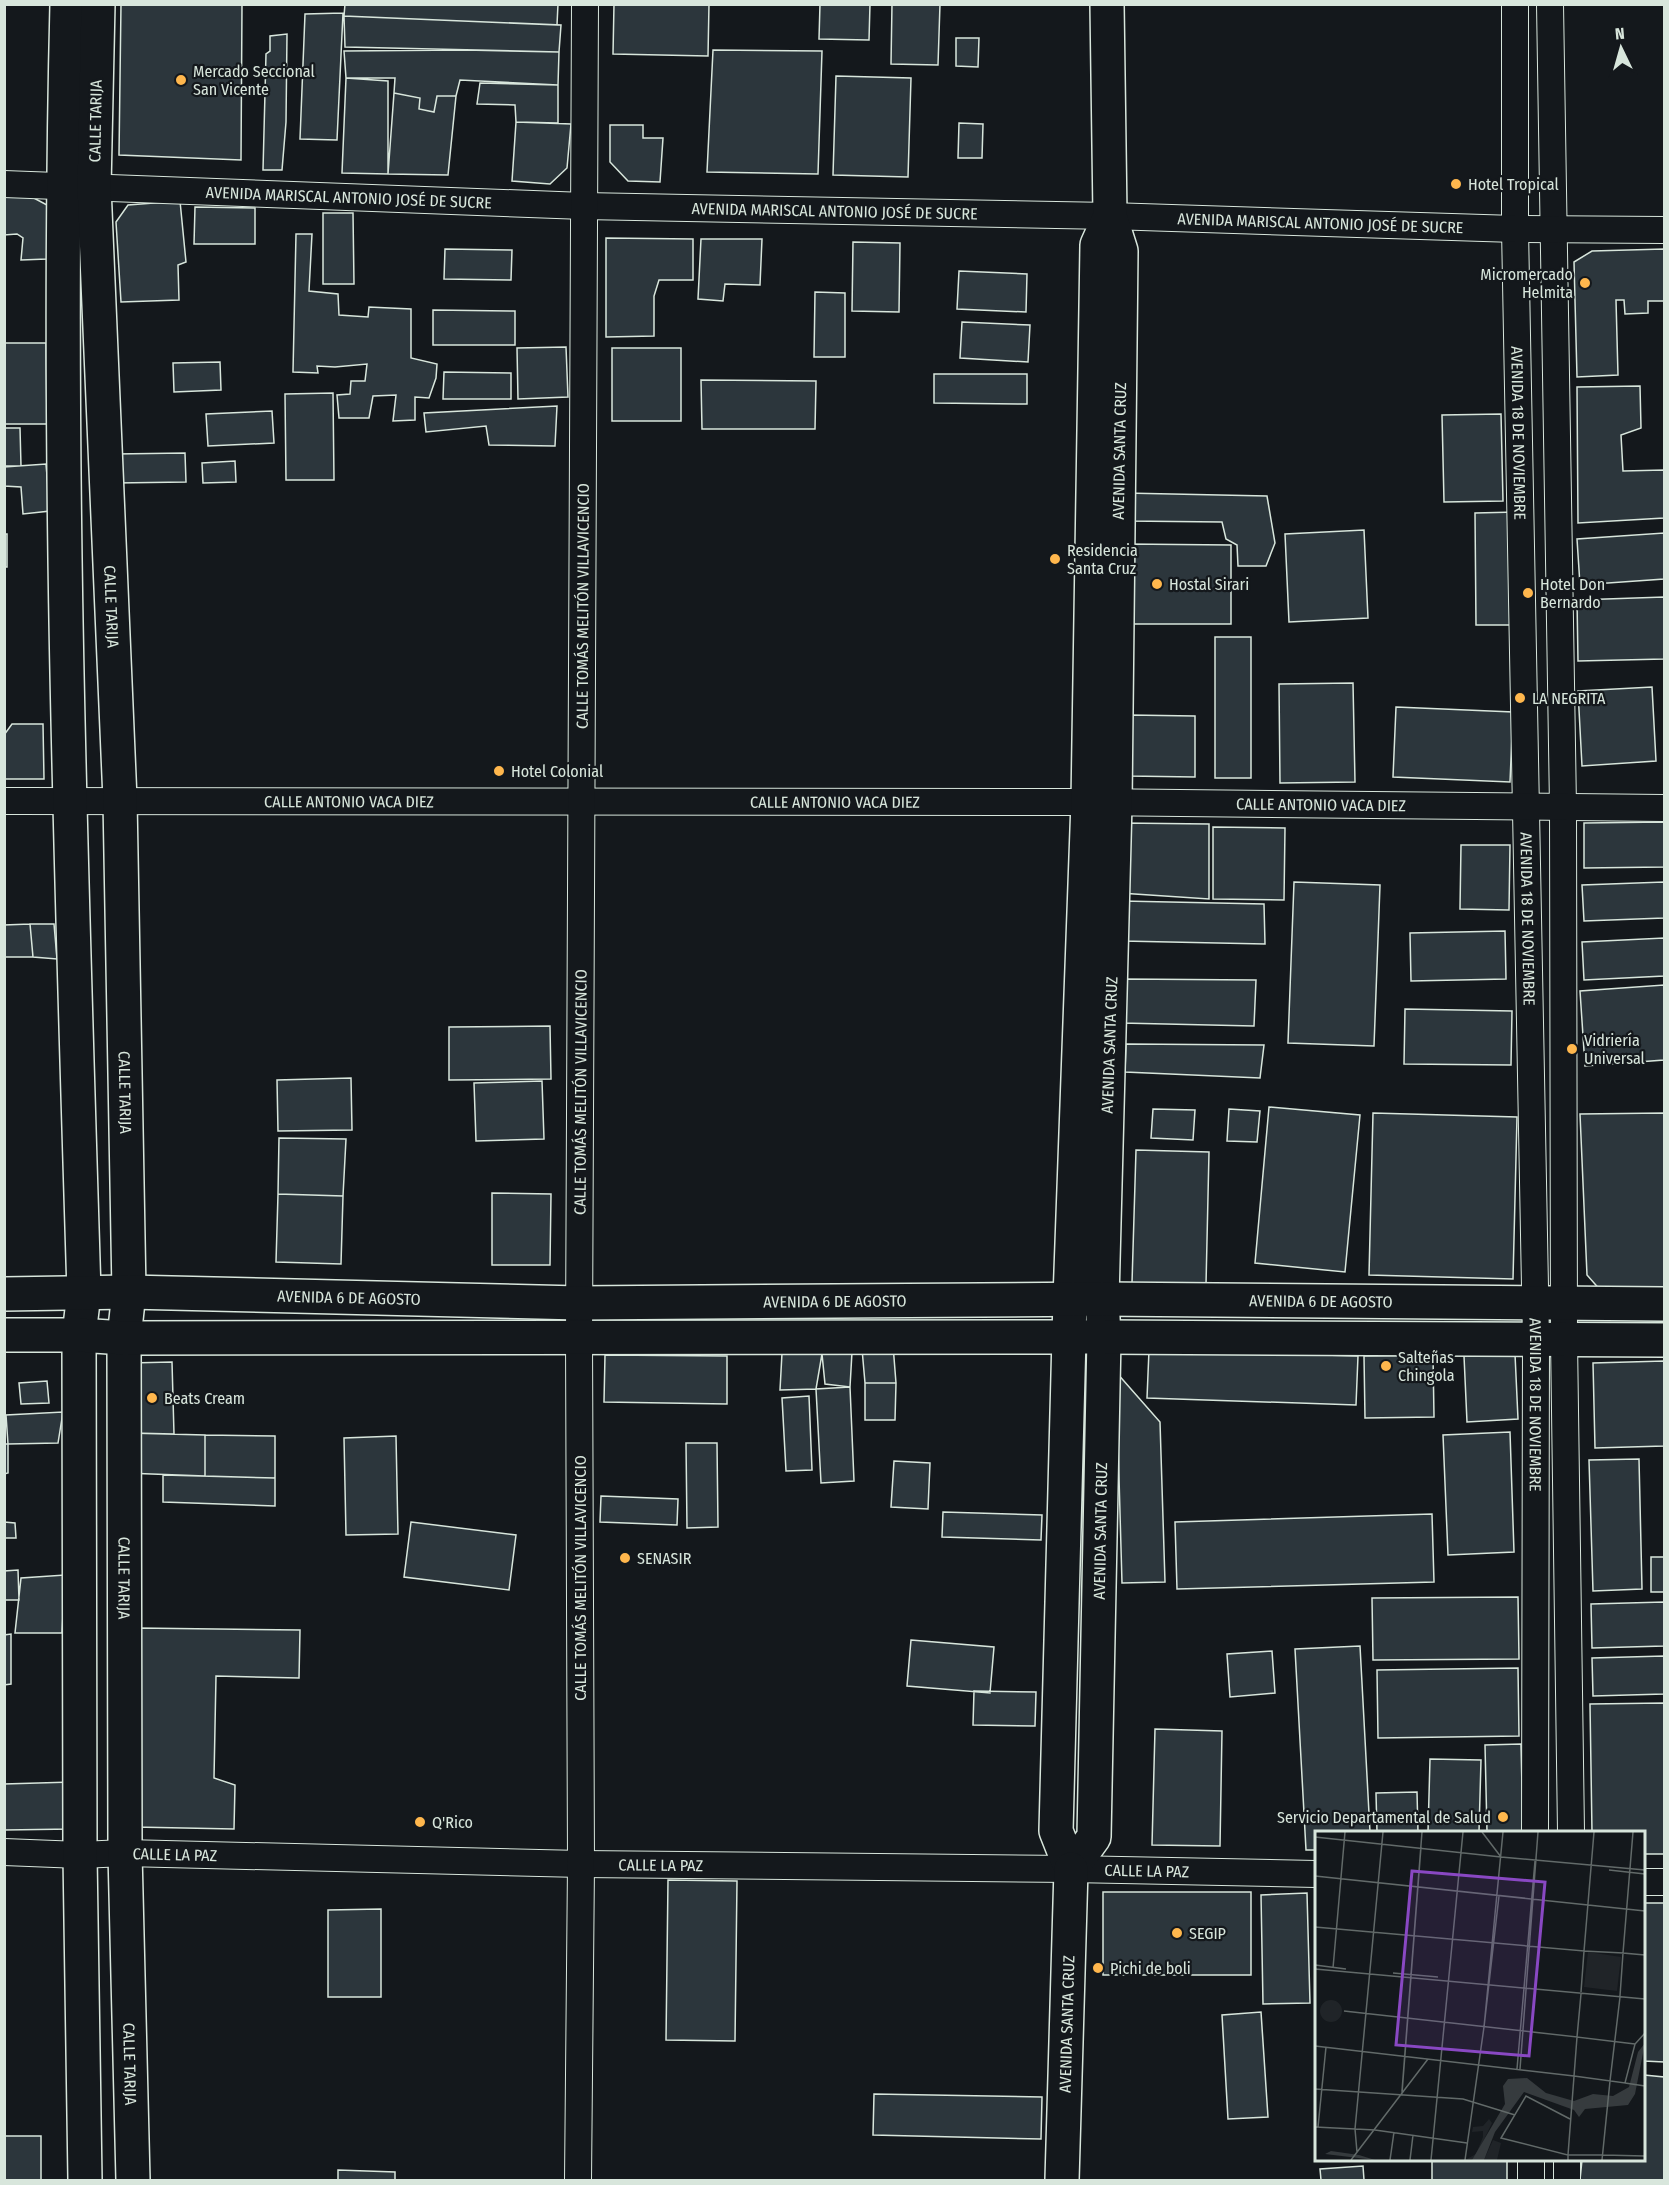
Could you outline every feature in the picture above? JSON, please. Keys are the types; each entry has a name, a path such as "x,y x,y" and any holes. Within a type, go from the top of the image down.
{"main road":[{"name":"CALLE TARIJA","path":"67,4 120,800 129,1292 124,1338 125,1853 133,2181"},
{"name":"CALLE TARIJA","path":"85,2181 80,1854 79,1335 84,1293 69,801 78,186 98,4"},
{"name":"AVENIDA SANTA CRUZ","path":"1062,2181 1071,1869 1056,1832 1070,1337 1086,1299 1101,803 1097,245 1110,216 1107,4"},
{"name":"AVENIDA 6 DE AGOSTO","path":"4,1294 129,1292 579,1303 1086,1299 1665,1304"},
{"name":"AVENIDA SANTA CRUZ","path":"1071,1869 1094,1837 1104,1337 1086,1299"},
{"path":"4,1335 79,1335 124,1338 1104,1337 1665,1340"}],"street":[{"name":"CALLE TOMÁS MELITÓN VILLAVICENCIO","path":"578,2181 581,1864 580,802 585,4"},
{"name":"AVENIDA 18 DE NOVIEMBRE","path":"1515,4 1515,229 1526,807 1570,1831"},
{"name":"AVENIDA 18 DE NOVIEMBRE","path":"1549,1304 1563,807 1550,4"},
{"name":"AVENIDA MARISCAL ANTONIO JOSÉ DE SUCRE","path":"4,184 584,206 1110,216 1553,230 1665,230"},
{"name":"CALLE ANTONIO VACA DIEZ","path":"4,801 1101,803 1665,808"},
{"name":"AVENIDA 18 DE NOVIEMBRE","path":"1535,1831 1550,1340"},
{"name":"CALLE LA PAZ","path":"4,1852 581,1864 1315,1874"},
{"path":"1645,1881 1665,1882"},
{"path":"1531,2161 1531,2181"},
{"path":"1567,2161 1567,2181"}],"building":[{"name":"Mercado Seccional San Vicente","path":"121,4 242,4 241,160 119,155"},
{"path":"345,4 558,4 557,25 344,16"},
{"path":"614,4 709,4 708,56 613,54"},
{"path":"820,4 870,4 869,40 819,39"},
{"path":"892,4 940,4 938,65 891,64"},
{"path":"343,13 337,140 300,139 305,14"},
{"path":"344,16 561,25 559,52 345,47"},
{"path":"287,34 286,122 282,170 263,170 266,54 270,51 270,36"},
{"path":"956,38 979,38 978,67 956,66"},
{"path":"713,50 822,51 818,174 707,172"},
{"path":"344,51 559,52 558,85 460,80 456,96 437,96 434,112 419,109 420,98 394,93 395,78 346,78"},
{"path":"836,76 911,78 908,177 833,175"},
{"path":"346,78 388,81 388,174 342,173"},
{"path":"480,83 558,85 558,123 516,122 515,105 477,104"},
{"path":"394,93 420,98 419,109 434,112 437,96 456,96 448,175 388,174"},
{"path":"516,122 571,124 567,168 550,184 512,181"},
{"path":"959,123 983,124 982,158 958,158"},
{"path":"610,125 643,125 643,138 663,138 660,182 628,181 610,162"},
{"path":"4,196 32,197 47,205 47,259 21,260 23,238 17,234 4,235"},
{"path":"180,201 186,262 178,265 179,300 121,302 116,222 128,205"},
{"path":"195,207 255,208 255,244 194,244"},
{"path":"323,213 353,213 354,284 323,284"},
{"path":"296,234 312,234 309,291 338,294 339,315 368,317 369,307 411,309 411,358 437,364 436,378 429,398 415,397 415,420 393,421 396,395 373,396 369,418 339,418 337,395 350,394 351,381 365,381 367,364 317,366 318,373 293,372"},
{"path":"606,238 693,239 693,280 659,280 654,296 654,336 606,337"},
{"path":"701,239 762,239 760,285 725,284 723,301 698,299"},
{"path":"853,242 900,243 899,312 852,311"},
{"path":"445,249 512,250 511,280 444,279"},
{"path":"1664,249 1664,301 1648,301 1648,313 1625,314 1624,300 1616,300 1618,375 1577,377 1574,262 1592,251"},
{"path":"959,271 1027,274 1026,312 957,309"},
{"path":"815,292 845,293 845,357 814,357"},
{"path":"433,310 515,311 515,345 433,345"},
{"path":"962,322 1030,325 1028,362 960,358"},
{"path":"4,343 46,343 47,424 4,424"},
{"path":"566,347 568,397 518,399 517,348"},
{"path":"612,348 681,348 681,421 612,421"},
{"path":"220,362 221,390 174,392 173,363"},
{"path":"444,372 511,373 511,399 443,399"},
{"path":"934,374 1027,374 1027,404 934,403"},
{"path":"701,380 816,381 815,429 702,429"},
{"path":"1640,386 1641,428 1621,435 1623,471 1664,470 1664,518 1578,523 1577,387"},
{"path":"333,393 334,480 286,480 285,394"},
{"path":"557,406 555,446 489,445 486,426 426,432 424,413"},
{"path":"272,411 274,443 208,446 206,414"},
{"path":"1501,414 1503,501 1444,502 1442,415"},
{"path":"4,428 20,428 21,466 4,466"},
{"path":"185,453 186,482 116,483 115,454"},
{"path":"235,461 236,482 203,483 202,463"},
{"path":"46,464 50,511 23,514 21,487 4,486 4,467"},
{"path":"1124,493 1267,496 1275,543 1266,566 1238,566 1237,545 1226,539 1222,522 1126,521"},
{"path":"1517,512 1517,625 1476,625 1475,513"},
{"path":"1364,530 1368,618 1289,622 1285,534"},
{"path":"1664,533 1664,579 1580,585 1577,539"},
{"path":"4,534 7,534 7,567 4,567"},
{"path":"1125,544 1231,545 1231,624 1125,624"},
{"path":"1664,597 1664,659 1578,661 1577,600"},
{"path":"1215,637 1251,637 1251,778 1215,778"},
{"path":"1353,683 1355,782 1280,783 1279,684"},
{"path":"1652,687 1656,761 1582,766 1578,691"},
{"path":"1396,707 1513,712 1510,782 1393,777"},
{"path":"1129,715 1195,716 1195,777 1128,776"},
{"path":"12,724 43,724 44,779 4,779 4,735"},
{"path":"1664,822 1664,867 1584,868 1584,823"},
{"path":"1121,823 1209,824 1209,899 1120,893"},
{"path":"1213,827 1285,828 1284,900 1213,899"},
{"path":"1461,845 1510,845 1509,910 1460,909"},
{"path":"1294,882 1380,885 1374,1046 1288,1043"},
{"path":"1664,882 1664,918 1584,921 1582,885"},
{"path":"1122,901 1264,904 1265,944 1122,941"},
{"path":"30,924 54,924 57,959 33,957"},
{"path":"30,924 33,957 4,957 4,925"},
{"path":"1505,931 1506,979 1411,981 1410,933"},
{"path":"1664,938 1664,976 1584,980 1582,942"},
{"path":"1122,979 1256,980 1254,1026 1121,1023"},
{"path":"1664,985 1664,1060 1585,1066 1580,991"},
{"path":"1405,1009 1512,1011 1511,1065 1404,1064"},
{"path":"550,1026 551,1079 449,1080 449,1027"},
{"path":"1126,1044 1264,1045 1260,1078 1125,1072"},
{"path":"351,1078 352,1130 278,1131 277,1080"},
{"path":"542,1081 544,1139 476,1141 474,1083"},
{"path":"1269,1107 1360,1115 1345,1272 1255,1263"},
{"path":"1153,1109 1195,1110 1193,1140 1151,1138"},
{"path":"1229,1109 1260,1111 1257,1142 1227,1141"},
{"path":"1373,1113 1517,1117 1513,1279 1369,1275"},
{"path":"1664,1113 1664,1291 1602,1292 1587,1275 1580,1114"},
{"path":"279,1138 346,1139 343,1196 278,1194"},
{"path":"1136,1150 1209,1152 1206,1285 1132,1283"},
{"path":"492,1193 551,1194 550,1265 492,1265"},
{"path":"278,1194 343,1196 341,1264 276,1262"},
{"path":"893,1345 896,1383 865,1383 862,1349"},
{"path":"1149,1350 1358,1356 1356,1405 1147,1398"},
{"path":"852,1352 850,1387 825,1384 822,1354"},
{"path":"782,1353 822,1354 816,1389 780,1390"},
{"path":"1515,1354 1518,1419 1467,1422 1464,1356"},
{"path":"605,1355 727,1356 727,1404 604,1402"},
{"path":"1433,1355 1434,1417 1365,1418 1364,1356"},
{"path":"1664,1361 1664,1446 1595,1448 1593,1363"},
{"name":"Beats Cream","path":"172,1362 174,1434 132,1433 130,1363"},
{"path":"1116,1372 1160,1422 1165,1582 1122,1583"},
{"path":"47,1381 49,1403 21,1404 19,1383"},
{"path":"865,1383 896,1383 895,1420 865,1420"},
{"path":"850,1387 854,1481 821,1483 816,1389"},
{"path":"809,1396 812,1470 786,1471 782,1398"},
{"path":"63,1412 58,1443 8,1444 6,1415"},
{"path":"1510,1432 1514,1552 1448,1555 1443,1435"},
{"path":"127,1433 205,1435 205,1476 125,1473"},
{"path":"205,1435 275,1436 275,1478 205,1476"},
{"path":"396,1436 398,1534 346,1535 344,1438"},
{"path":"686,1443 717,1443 718,1527 687,1528"},
{"path":"4,1444 8,1444 8,1473 4,1474"},
{"path":"1639,1459 1642,1589 1593,1591 1589,1460"},
{"path":"894,1461 930,1463 928,1509 891,1507"},
{"path":"163,1475 275,1478 275,1506 163,1502"},
{"path":"601,1496 678,1499 677,1525 600,1522"},
{"path":"943,1512 1042,1515 1041,1540 942,1537"},
{"path":"1432,1514 1434,1582 1177,1589 1175,1522"},
{"path":"4,1522 15,1523 16,1538 4,1538"},
{"path":"411,1522 516,1535 509,1590 404,1577"},
{"path":"1651,1557 1664,1557 1664,1592 1651,1592"},
{"path":"18,1570 19,1600 4,1600 4,1571"},
{"path":"65,1575 62,1633 15,1633 21,1578"},
{"path":"1518,1597 1519,1659 1373,1660 1372,1598"},
{"path":"1664,1602 1664,1646 1592,1648 1591,1604"},
{"path":"137,1628 300,1630 299,1678 216,1676 214,1778 235,1785 234,1829 134,1827"},
{"path":"11,1634 11,1684 4,1685 4,1635"},
{"path":"911,1640 994,1647 990,1693 907,1686"},
{"path":"1360,1646 1370,1831 1315,1831 1315,1850 1306,1850 1295,1649"},
{"path":"1272,1651 1275,1693 1230,1697 1227,1654"},
{"path":"1664,1656 1664,1694 1593,1696 1592,1658"},
{"path":"1518,1668 1519,1736 1378,1738 1377,1670"},
{"path":"974,1691 1036,1692 1035,1726 973,1725"},
{"path":"1664,1703 1664,1854 1645,1854 1645,1831 1592,1831 1590,1704"},
{"path":"1155,1729 1222,1731 1220,1846 1152,1845"},
{"path":"1521,1744 1523,1831 1487,1831 1485,1745"},
{"path":"1430,1759 1481,1760 1479,1831 1428,1831"},
{"path":"72,1782 72,1829 4,1830 4,1784"},
{"path":"1417,1792 1418,1831 1377,1831 1376,1793"},
{"path":"668,1880 737,1881 735,2041 666,2040"},
{"name":"SEGIP","path":"1103,1892 1251,1892 1251,1975 1103,1975"},
{"path":"1307,1893 1310,2003 1263,2004 1261,1895"},
{"path":"1645,1903 1664,1903 1664,2062 1645,2061"},
{"path":"381,1909 381,1997 328,1997 328,1910"},
{"path":"1261,2012 1268,2117 1228,2119 1222,2015"},
{"path":"1645,2075 1664,2077 1664,2180 1580,2180 1582,2161 1645,2161"},
{"path":"874,2094 1042,2097 1041,2139 873,2135"},
{"path":"4,2136 41,2136 41,2180 4,2180"},
{"path":"1432,2161 1507,2161 1507,2180 1432,2180"},
{"path":"1363,2166 1364,2180 1321,2180 1320,2169"},
{"path":"338,2170 395,2172 395,2180 338,2180"}],"place":[{"name":"Mercado Seccional San Vicente","path":"181,80"},
{"name":"Hotel Tropical","path":"1456,184"},
{"name":"Micromercado Helmita","path":"1585,283"},
{"name":"Residencia Santa Cruz","path":"1055,559"},
{"name":"Hostal Sirari","path":"1157,584"},
{"name":"Hotel Don Bernardo","path":"1528,593"},
{"name":"LA NEGRITA","path":"1520,698"},
{"name":"Hotel Colonial","path":"499,771"},
{"name":"Vidriería Universal","path":"1572,1049"},
{"name":"Salteñas Chingola","path":"1386,1366"},
{"name":"Beats Cream","path":"152,1398"},
{"name":"SENASIR","path":"625,1558"},
{"name":"Servicio Departamental de Salud","path":"1503,1817"},
{"name":"Q'Rico","path":"420,1822"},
{"name":"SEGIP","path":"1177,1933"},
{"name":"Pichi de boli","path":"1098,1968"}]}
